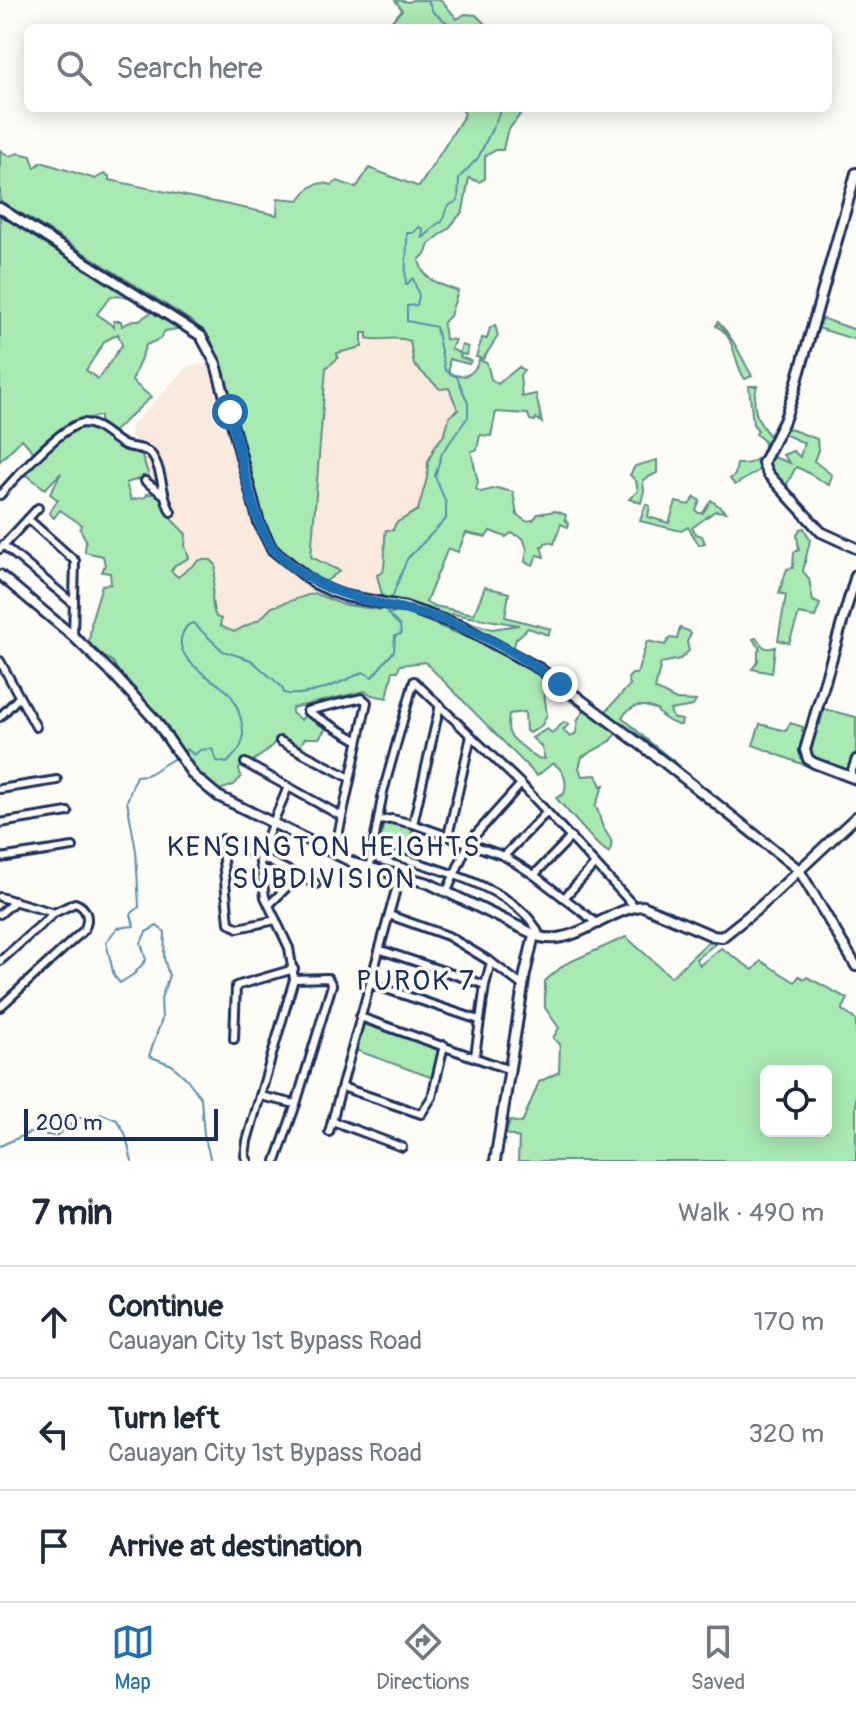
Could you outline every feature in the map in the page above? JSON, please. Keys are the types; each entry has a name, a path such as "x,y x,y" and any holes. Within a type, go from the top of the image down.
{"street":[{"path":"856,173 794,392 784,421 763,463 768,474 817,528 827,536 856,548"},
{"path":"0,208 201,336 216,364 259,523 272,549 314,583 345,596 398,606 461,626 540,669 799,870 856,966"},
{"path":"0,495 29,463 64,432 86,423 97,426 125,446 146,449 153,457 171,512"},
{"path":"145,481 163,494"},
{"path":"38,508 1,547 74,604"},
{"path":"28,519 75,561 73,636"},
{"path":"0,575 73,636 133,695 156,721 193,775 218,796 369,870 400,875 447,891 537,936 552,940 598,925 634,906 649,906 713,936 722,937 761,906 856,817"},
{"path":"856,575 805,750 808,759 814,763 853,778 856,759"},
{"path":"0,661 36,727"},
{"path":"369,870 412,683 418,684 521,784 634,906"},
{"path":"0,717 19,697"},
{"path":"334,854 367,704 364,698 307,711 357,740"},
{"path":"413,824 440,705"},
{"path":"448,836 471,736"},
{"path":"280,741 350,778"},
{"path":"245,763 341,816"},
{"path":"0,789 57,780"},
{"path":"447,891 469,842 521,784"},
{"path":"248,1161 245,1149 294,979 289,948 261,883 259,856 288,787"},
{"path":"0,823 68,812"},
{"path":"504,856 547,812"},
{"path":"378,821 392,819 413,824 504,856 534,875 598,925"},
{"path":"534,875 571,837"},
{"path":"276,920 238,928 231,926 222,841 227,839 316,884"},
{"path":"0,858 73,847"},
{"path":"373,849 490,890 536,925 537,936 523,986 495,1161"},
{"path":"564,898 595,864"},
{"path":"329,1132 400,875"},
{"path":"269,905 297,877"},
{"path":"0,897 54,913"},
{"path":"0,914 16,901"},
{"path":"0,961 54,913 78,904 84,909 88,923 84,930 0,1007"},
{"path":"389,915 448,936 523,986"},
{"path":"381,950 485,985"},
{"path":"475,1056 491,962"},
{"path":"234,1039 236,986 294,969"},
{"path":"276,1161 332,982 323,977 294,979"},
{"path":"371,984 479,1020"},
{"path":"360,1017 510,1070"},
{"path":"342,1087 421,1114 432,1097 444,1045"},
{"path":"260,1096 296,1104"},
{"path":"332,1121 402,1147"}],"shaded area":[{"path":"361,333 388,338 397,336 410,341 449,388 458,410 450,417 444,435 428,462 418,510 393,530 386,530 387,559 379,589 383,599 348,595 322,584 314,593 272,607 261,622 238,636 181,609 147,500 153,490 129,429 188,366 220,361 263,522 278,549 339,570 311,557 326,368 336,353 362,347"}],"green space":[{"path":"395,0 441,0 457,19 465,14 476,15 485,24 389,24 402,10"},
{"path":"464,112 522,112 507,132 503,150 485,156 485,179 479,182 469,178 463,211 449,228 429,244 419,260 428,277 458,291 450,316 443,323 445,339 455,340 451,349 459,353 462,345 468,347 466,355 461,354 460,357 471,361 469,364 449,359 449,373 468,375 479,360 487,363 491,379 498,384 519,367 524,370 520,375 522,397 536,394 542,423 536,418 535,421 530,420 528,414 496,412 491,436 480,435 477,450 471,451 478,482 476,489 481,492 497,488 513,492 517,515 526,521 533,520 538,514 555,511 566,515 569,524 568,527 561,524 554,544 549,542 541,546 544,557 537,555 533,565 525,562 527,549 523,538 511,533 506,537 490,531 486,537 466,533 458,552 448,548 426,602 474,614 485,587 509,593 505,617 551,629 548,635 528,628 516,639 513,650 390,603 387,613 407,613 508,654 534,668 618,731 611,741 582,757 579,768 582,776 596,775 601,786 604,785 595,806 611,841 609,853 596,843 556,798 564,794 565,789 560,769 553,763 537,776 425,662 400,665 398,671 393,671 387,698 365,691 292,708 292,713 301,720 305,715 327,727 319,738 305,738 300,746 277,738 265,752 239,769 241,777 234,785 220,790 195,771 169,730 122,679 113,662 97,652 89,642 92,618 102,585 111,584 110,573 102,572 105,565 103,556 85,552 86,540 80,529 82,525 60,510 54,518 49,513 58,500 50,494 61,473 45,489 24,473 32,461 80,426 97,430 141,453 150,479 126,483 131,500 158,494 173,521 186,534 185,546 189,558 175,565 171,571 178,577 200,560 211,560 216,565 212,597 214,610 216,617 221,619 220,626 234,632 260,619 272,607 314,593 341,604 381,610 383,599 377,575 383,572 386,530 393,530 396,523 418,510 428,462 444,435 450,416 458,410 449,388 440,389 414,365 410,341 367,338 367,333 362,333 362,347 337,353 338,358 326,368 311,557 340,571 322,584 278,549 263,522 220,361 211,340 193,322 24,215 0,204 0,150 9,156 19,153 31,156 35,168 41,162 95,179 104,174 109,176 109,180 277,215 278,198 299,200 309,188 321,183 332,185 338,181 356,188 369,168 419,187","holes":["452,614 519,625 492,629 452,617","543,685 549,685 584,711 578,719 576,733 570,737 563,730 569,724 564,722 552,733 547,729 532,738 541,746 545,759 535,757 514,740 508,726 509,714 525,712 526,731 530,733 542,725 547,715"]},
{"path":"0,214 130,297 111,296 97,314 114,327 114,321 121,321 122,326 154,311 156,315 183,328 165,331 160,339 146,345 132,381 151,397 113,432 100,423 100,416 89,418 64,429 36,455 22,439 0,461","holes":["118,334 122,345 98,379 86,370 105,341"]},
{"path":"821,318 856,330 856,340 818,328"},
{"path":"718,322 733,341 752,376 745,379 731,343 716,326"},
{"path":"495,325 498,336 483,359 476,357 482,338 487,339 490,328"},
{"path":"749,386 757,386 755,406 758,418 769,435 780,426 761,469 735,485 730,479 735,475 737,464 757,459 764,447 764,441 756,434 758,430 753,424"},
{"path":"787,428 817,439 818,450 814,461 832,475 829,485 796,467 785,488 767,466 773,457 790,463 783,455 793,451 800,457 804,443 784,434"},
{"path":"657,460 657,473 643,480 641,503 629,499 638,491 636,481 630,475 635,466"},
{"path":"695,497 700,501 696,510 698,513 703,513 711,500 726,512 715,511 692,528 705,543 699,545 688,527 681,531 640,521 646,504 650,506 648,517 669,523 676,502 689,505"},
{"path":"804,528 810,540 803,571 809,579 813,601 820,604 815,617 799,614 789,643 778,640 786,595 779,593 787,569 793,568 794,552 799,550 797,535"},
{"path":"680,628 691,634 687,642 689,651 680,659 661,663 655,689 676,700 696,701 693,706 670,710 673,718 682,720 681,725 668,720 657,710 642,706 630,709 622,717 680,766 678,769 606,711 630,685 628,678 637,674 647,641 665,645 670,638 677,639"},
{"path":"756,638 764,647 775,647 772,673 752,669 758,661 760,649 753,639"},
{"path":"824,709 856,717 856,755 850,775 818,765 810,755 811,740"},
{"path":"790,723 808,732 804,760 812,768 753,745 760,724 786,731"},
{"path":"383,825 413,829 403,857 379,849"},
{"path":"626,937 671,977 709,941 715,944 696,959 700,965 721,948 753,970 761,961 795,982 799,976 807,977 848,999 842,1010 856,1020 856,1161 518,1161 519,1138 506,1134 510,1121 522,1123 539,1082 559,1072 560,1044 553,1038 559,1028 545,1008 545,981 565,964"},
{"path":"364,1024 441,1050 433,1078 355,1050"}],"waterway":[{"path":"428,0 433,12 449,24"},
{"path":"391,600 407,559 446,519 446,503 435,476 442,453 468,417 468,403 457,377 445,370 436,327 407,321 407,306 417,305 419,296 413,278 406,285 407,233 413,233 419,227 423,229 422,238 442,222 447,207 458,200 459,178 478,158 500,112"},
{"path":"184,752 187,749 194,755 200,750 212,749 217,761 227,763 240,748 243,737 240,715 231,695 185,655 181,645 188,625 193,623 223,651 251,660 282,687 284,693 303,694 363,672 372,677 394,651 395,636 401,634 400,626 387,613 389,606"},
{"path":"178,756 147,775 136,776 127,801 136,851 139,907 131,914 134,926 117,928 106,942 114,976 120,983 134,974 146,960 141,943 146,932 157,926 165,932 164,958 169,976 161,998 162,1019 149,1056 172,1065 201,1098 204,1135 211,1161"},
{"path":"0,1146 29,1133 56,1136 80,1118 102,1114 117,1120 125,1133 132,1161"}],"district":[{"name":"KENSINGTON HEIGHTS SUBDIVISION","path":"324,862"},
{"name":"PUROK 7","path":"416,980"}],"route":[{"path":"230,412 259,523 272,549 286,561 314,583 331,591 406,607 461,626 540,669 560,684"}]}
